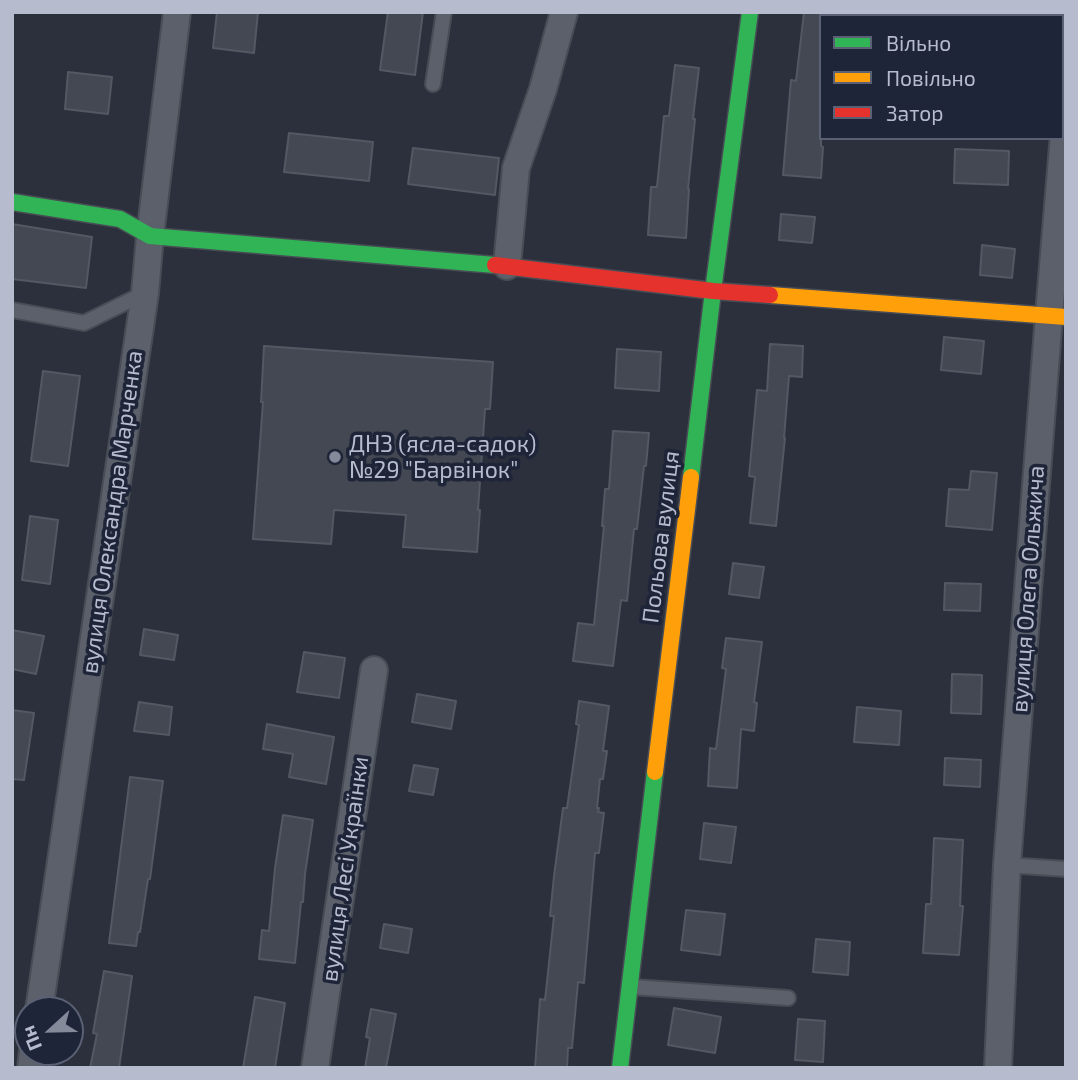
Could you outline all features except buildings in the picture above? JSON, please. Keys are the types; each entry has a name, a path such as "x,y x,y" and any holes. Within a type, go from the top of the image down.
{"street":[{"name":"вулиця Олександра Марченка","path":"41,996 145,293 177,12"},
{"path":"507,266 516,168 564,12"},
{"name":"Польова вулиця","path":"620,1068 713,291 750,12"},
{"name":"вулиця Олега Ольжича","path":"998,1068 1007,865 1057,316 1066,110"},
{"path":"12,202 120,219 150,236 507,266 713,291 1057,316"},
{"name":"вулиця Лесі Українки","path":"315,1068 374,670"}],"lane":[{"path":"433,84 444,12"},
{"path":"12,310 84,323 145,293"},
{"path":"1007,865 1066,869"},
{"path":"631,987 788,998"}],"traffic: fast":[{"path":"691,477 750,12"},
{"path":"12,202 120,219 150,236 495,265"},
{"path":"620,1068 655,772"}],"traffic: slow":[{"path":"770,295 1066,317"},
{"path":"655,772 691,477"}],"traffic: jam":[{"path":"495,265 713,291 770,295"}],"place":[{"name":"ДНЗ (ясла-садок) №29 \"Барвінок\"","path":"335,457"}]}
